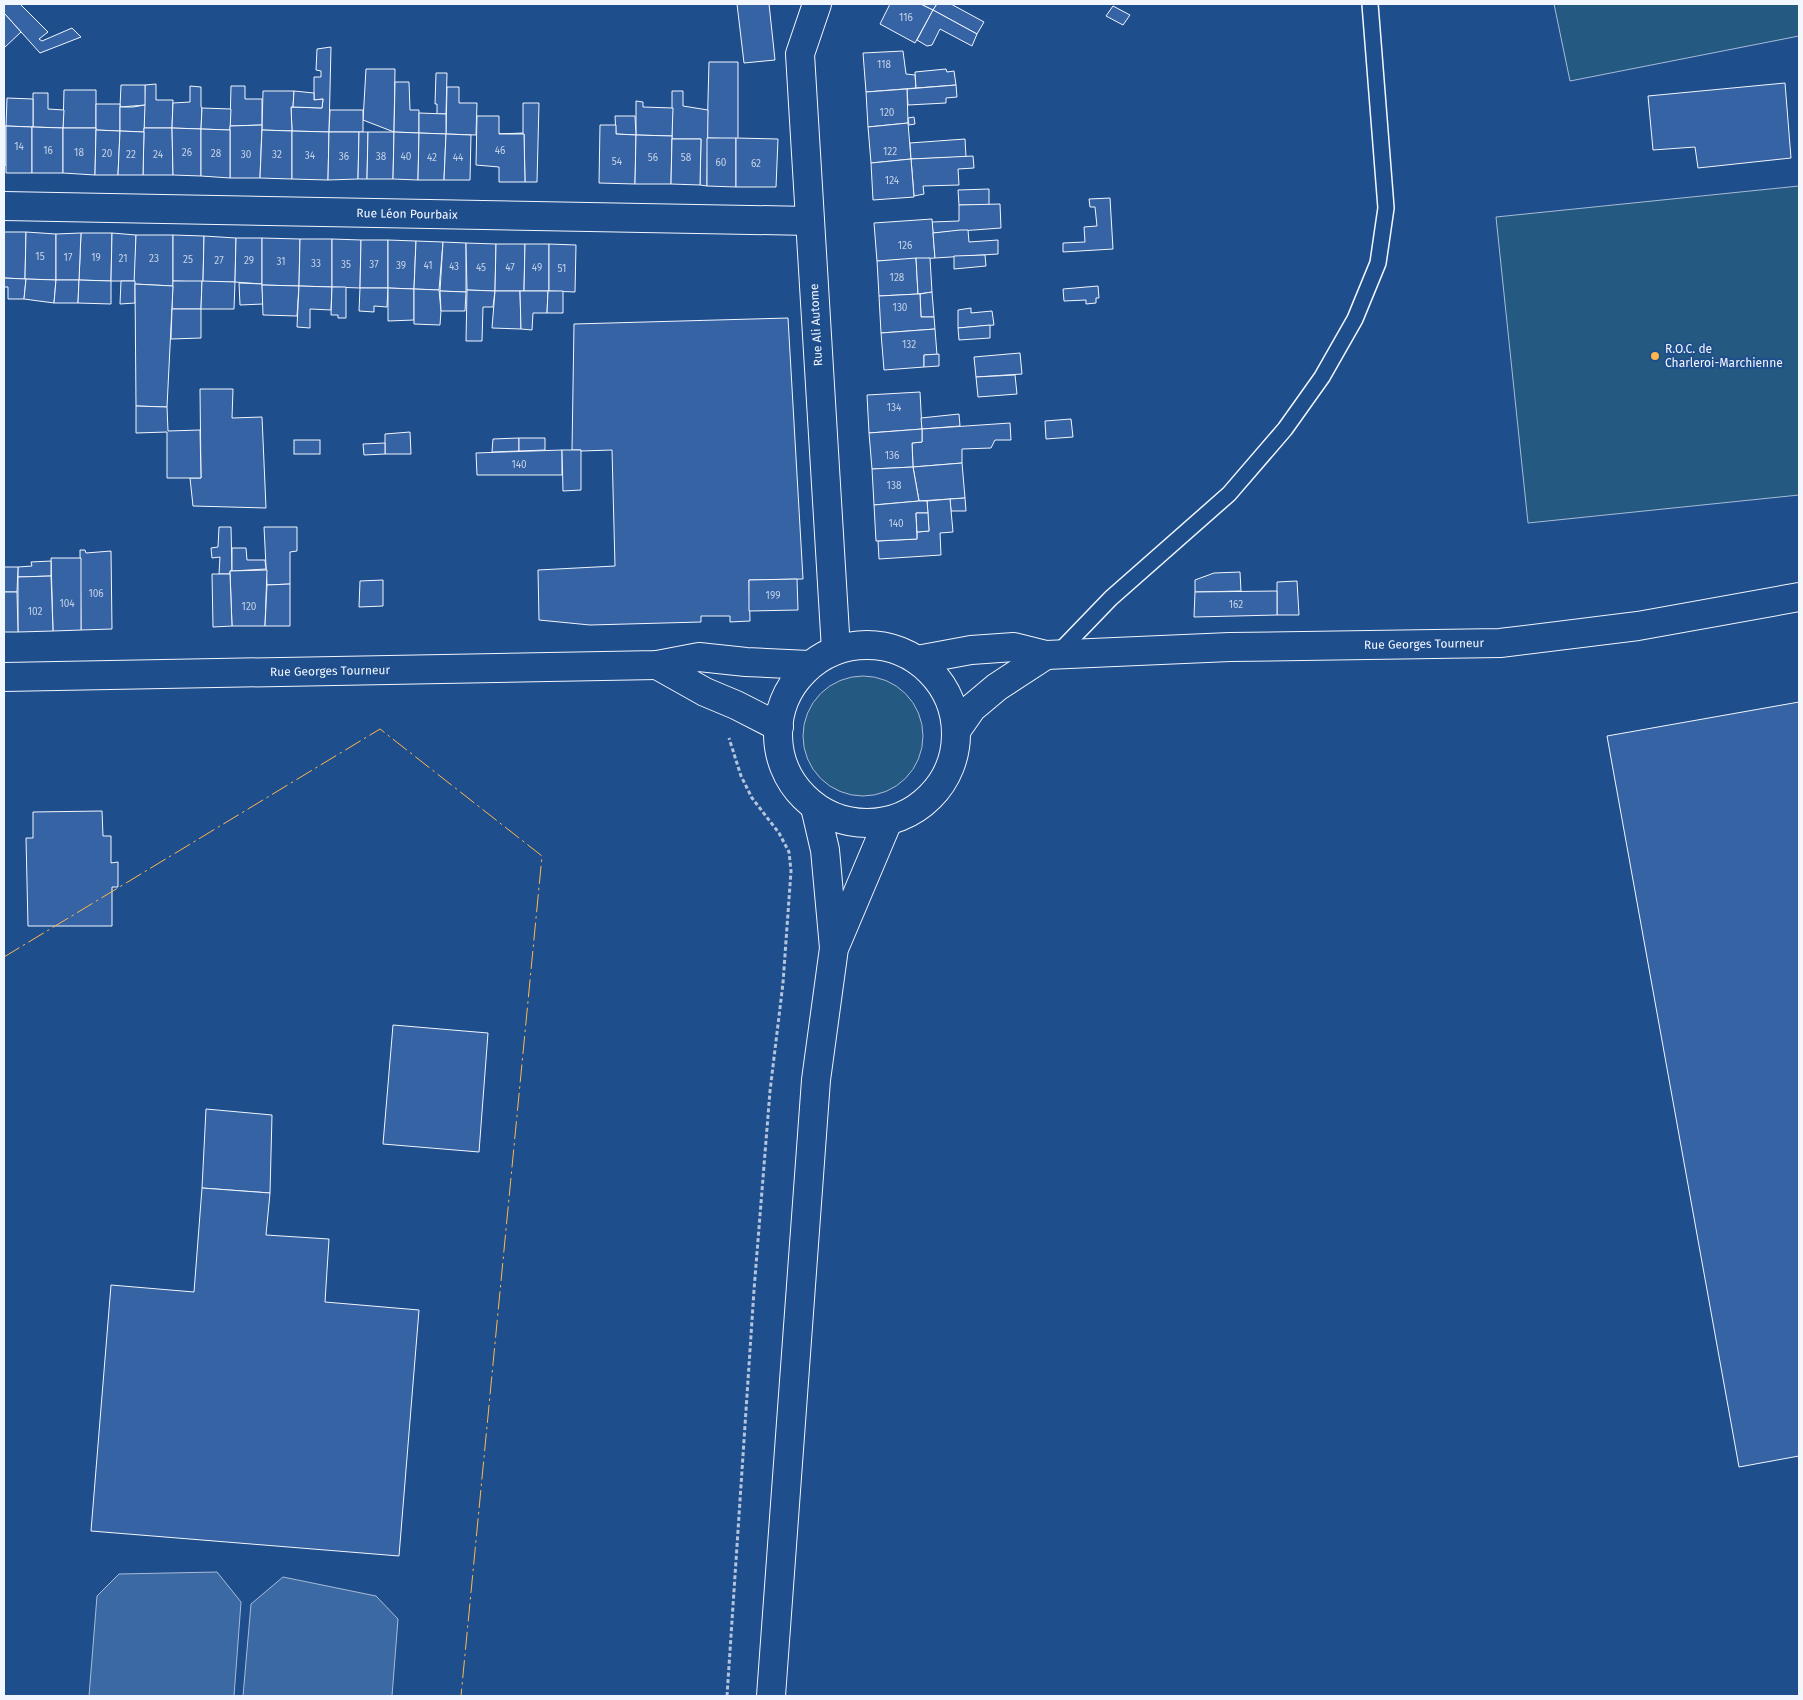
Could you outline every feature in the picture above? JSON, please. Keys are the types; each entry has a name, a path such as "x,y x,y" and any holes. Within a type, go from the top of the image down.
{"street":[{"name":"Rue Ali Autome","path":"817,4 800,54 836,650"},
{"name":"Rue Léon Pourbaix","path":"4,206 810,221"},
{"name":"Rue Georges Tourneur","path":"917,660 971,650 1014,647 1051,655 1230,646 1500,643 1638,626 1799,597"},
{"path":"866,644 896,649 917,660 944,687 954,713 957,741 950,768 936,792 914,810 888,821 860,823 832,816 815,807 802,797 788,778 779,748 779,718 789,689 809,665 836,650 866,644"},
{"path":"956,731 972,708 997,687 1051,655"},
{"name":"Rue Georges Tourneur","path":"4,677 657,664 699,657 746,662 809,665"},
{"path":"657,664 704,692 736,705 779,727"},
{"path":"771,1696 816,1080 834,948 825,850 815,807"},
{"path":"834,948 888,821"}],"lane":[{"path":"1051,655 1111,598 1229,494 1285,429 1322,377 1355,319 1378,263 1386,208 1370,4"}],"path":[{"path":"727,1696 754,1290 770,1091 783,983 791,872 788,852 779,833 752,798 741,776 728,733 736,705"}],"shaded area":[{"path":"1554,4 1799,4 1799,36 1570,81"},
{"name":"R.O.C. de Charleroi-Marchienne","path":"1799,186 1799,495 1528,523 1496,217"},
{"path":"863,676 886,680 906,693 919,713 923,736 919,759 906,779 886,792 863,796 840,792 820,779 807,759 803,736 807,713 820,693 840,680"},
{"path":"217,1572 241,1602 234,1696 89,1696 97,1596 119,1574"},
{"path":"283,1577 376,1596 398,1619 392,1696 243,1696 251,1604"}],"building":[{"path":"4,4 20,4 48,32 39,39 42,41 72,28 81,37 40,53 4,13"},
{"path":"737,4 769,4 775,60 744,63"},
{"path":"890,4 921,4 933,10 915,43 880,24"},
{"path":"921,4 937,4 933,10"},
{"path":"937,4 951,4 984,22 977,34 933,10"},
{"path":"1113,6 1130,15 1123,25 1106,16"},
{"path":"933,10 977,34 972,46 940,29 932,45 927,46 917,40"},
{"path":"4,13 21,32 4,48"},
{"path":"331,47 329,132 292,131 291,107 322,108 323,99 314,100 314,77 321,77 321,71 316,70 317,49"},
{"path":"903,51 906,74 915,75 916,88 866,92 863,53"},
{"path":"709,62 738,62 738,139 707,138"},
{"path":"366,69 395,69 394,132 363,120"},
{"path":"946,69 947,72 954,71 956,85 916,88 915,72"},
{"path":"436,73 447,73 446,114 437,114 437,104 435,104"},
{"path":"395,82 409,82 410,110 419,110 419,133 394,132"},
{"path":"1785,83 1791,158 1698,168 1695,147 1653,150 1648,96"},
{"path":"156,84 156,100 173,100 172,128 144,128 145,85"},
{"path":"121,85 145,85 145,105 120,107"},
{"path":"956,85 957,97 946,98 946,103 908,105 907,89"},
{"path":"190,86 201,87 201,129 172,128 173,103 190,102"},
{"path":"231,86 245,86 245,99 262,99 262,125 230,126"},
{"path":"447,87 459,87 459,103 477,103 476,135 446,134"},
{"path":"907,89 908,123 868,127 866,92"},
{"path":"64,90 96,90 96,128 63,128"},
{"path":"263,91 294,91 293,107 291,107 292,131 262,130"},
{"path":"294,91 314,93 314,100 323,99 322,108 293,107"},
{"path":"672,91 683,91 683,106 708,110 707,186 700,185 701,139 672,139"},
{"path":"33,93 48,93 48,109 64,110 63,128 33,127"},
{"path":"7,98 33,99 33,127 6,126"},
{"path":"636,101 643,102 643,107 673,108 672,136 636,135"},
{"path":"523,103 539,103 537,182 525,182 524,134 499,134 523,133"},
{"path":"96,104 120,104 120,131 96,130"},
{"path":"145,105 144,132 120,131 120,107"},
{"path":"202,108 231,109 230,130 201,129"},
{"path":"330,110 363,110 363,132 329,132"},
{"path":"419,113 446,114 446,134 419,133"},
{"path":"477,116 499,116 499,134 524,134 525,182 499,182 499,167 476,165"},
{"path":"615,116 635,116 636,135 616,134"},
{"path":"914,117 915,124 909,125 908,118"},
{"path":"908,123 911,159 871,163 868,127"},
{"path":"262,125 260,178 230,178 230,126"},
{"path":"600,125 616,125 616,134 636,135 635,184 599,183"},
{"path":"4,126 6,126 6,165 4,165"},
{"path":"6,126 32,127 32,173 6,173"},
{"path":"32,127 63,128 63,173 32,173"},
{"path":"63,128 96,128 95,175 63,173"},
{"path":"144,128 172,128 173,175 143,175"},
{"path":"172,128 201,129 201,176 173,175"},
{"path":"201,129 230,130 230,178 201,176"},
{"path":"96,130 120,131 118,175 95,175"},
{"path":"262,130 292,131 292,179 260,178"},
{"path":"120,131 144,132 143,175 118,175"},
{"path":"292,131 329,132 328,180 292,179"},
{"path":"329,132 359,132 358,179 328,180"},
{"path":"359,132 368,132 367,179 358,179"},
{"path":"368,132 394,132 393,179 367,179"},
{"path":"394,132 419,133 418,180 393,179"},
{"path":"419,133 446,134 444,180 418,180"},
{"path":"446,134 471,135 470,180 444,180"},
{"path":"636,135 672,136 671,184 635,184"},
{"path":"707,138 736,138 736,187 707,186"},
{"path":"736,138 778,139 776,187 736,187"},
{"path":"672,139 701,139 700,185 671,184"},
{"path":"965,139 966,157 911,159 910,143"},
{"path":"973,156 974,168 958,169 959,185 923,186 924,194 914,196 911,159"},
{"path":"911,159 914,197 873,200 871,163"},
{"path":"989,189 989,205 959,205 958,190"},
{"path":"1110,198 1113,249 1063,252 1063,243 1085,242 1084,227 1097,226 1095,207 1090,207 1089,199"},
{"path":"1000,204 1001,228 933,233 932,222 959,221 959,205"},
{"path":"932,219 935,258 877,261 874,223"},
{"path":"968,230 969,242 998,240 998,254 935,258 933,233"},
{"path":"4,232 26,232 25,279 4,278"},
{"path":"26,232 56,234 56,280 25,279"},
{"path":"81,233 112,233 111,281 79,280"},
{"path":"81,233 79,280 56,280 56,234"},
{"path":"112,233 136,235 135,281 111,281"},
{"path":"136,235 173,235 173,286 134,284"},
{"path":"173,235 204,236 203,282 173,281"},
{"path":"204,236 236,238 235,282 203,282"},
{"path":"236,238 262,238 262,284 235,282"},
{"path":"262,238 300,239 299,286 262,285"},
{"path":"300,239 332,239 332,287 299,286"},
{"path":"332,239 361,240 360,288 332,287"},
{"path":"361,240 388,240 388,288 360,288"},
{"path":"388,240 416,241 414,289 388,288"},
{"path":"416,241 443,242 439,290 414,289"},
{"path":"443,242 466,243 466,292 440,291"},
{"path":"466,243 496,244 495,291 467,290"},
{"path":"496,244 525,244 524,291 495,291"},
{"path":"525,244 549,244 549,291 524,291"},
{"path":"549,244 576,245 575,292 549,291"},
{"path":"985,255 986,266 954,269 954,256"},
{"path":"916,258 918,294 879,296 877,261"},
{"path":"916,258 930,258 932,292 918,294"},
{"path":"4,278 26,279 24,299 8,299 8,287 4,287"},
{"path":"26,279 56,280 54,303 24,299"},
{"path":"56,280 79,280 78,303 54,303"},
{"path":"79,280 111,281 111,304 78,303"},
{"path":"121,281 135,281 135,303 120,304"},
{"path":"173,281 202,281 201,309 172,309"},
{"path":"202,281 235,282 234,309 201,309"},
{"path":"239,283 262,284 263,304 240,305"},
{"path":"135,284 173,286 167,407 136,406"},
{"path":"262,285 299,286 297,316 263,315"},
{"path":"299,286 332,287 331,310 310,309 310,328 297,327"},
{"path":"1098,286 1099,298 1096,298 1096,303 1086,304 1086,300 1064,301 1063,289"},
{"path":"332,287 346,287 346,318 338,318 338,315 331,315"},
{"path":"360,288 388,288 387,307 374,306 374,312 359,311"},
{"path":"388,288 414,289 414,320 388,321"},
{"path":"414,289 439,290 440,325 414,324"},
{"path":"467,290 495,291 493,307 483,307 482,341 466,341"},
{"path":"440,291 466,292 465,311 441,311"},
{"path":"495,291 520,291 521,329 492,328"},
{"path":"520,291 548,291 547,313 533,313 532,330 521,329"},
{"path":"548,291 563,291 563,313 547,313"},
{"path":"932,292 934,317 921,317 920,294"},
{"path":"920,294 921,317 934,317 935,329 881,333 879,296"},
{"path":"971,308 971,313 992,311 994,325 958,328 958,310"},
{"path":"172,309 201,309 201,338 171,339"},
{"path":"788,318 803,579 749,580 750,621 730,622 730,616 701,616 701,622 590,625 539,620 538,570 615,566 612,450 572,450 574,324"},
{"path":"990,325 990,338 959,340 958,328"},
{"path":"935,329 937,355 924,355 924,367 884,370 881,333"},
{"path":"1020,353 1022,374 976,377 974,357"},
{"path":"939,354 939,366 924,367 924,355"},
{"path":"1015,375 1017,394 978,397 976,377"},
{"path":"200,389 233,389 232,418 262,417 266,508 193,506 190,478 201,478"},
{"path":"920,392 922,429 869,433 867,395"},
{"path":"136,406 167,407 168,431 200,430 201,478 167,478 167,432 136,433"},
{"path":"959,414 960,426 922,429 921,418"},
{"path":"1071,419 1073,437 1046,439 1045,421"},
{"path":"1010,423 1011,440 995,440 991,448 962,449 962,463 913,467 912,443 922,442 922,429"},
{"path":"922,429 922,442 912,443 913,467 872,469 869,433"},
{"path":"410,432 411,454 385,454 385,434"},
{"path":"519,438 519,451 492,452 493,439"},
{"path":"519,438 545,438 545,450 519,451"},
{"path":"294,440 320,440 320,454 294,454"},
{"path":"385,443 385,454 364,455 363,444"},
{"path":"562,450 562,475 477,475 476,453"},
{"path":"562,450 581,450 581,490 563,491"},
{"path":"962,463 965,498 919,501 913,467"},
{"path":"913,467 919,501 874,505 872,469"},
{"path":"965,498 966,511 951,511 950,499"},
{"path":"950,499 953,532 940,533 941,555 879,559 878,541 917,539 917,532 929,531 927,501"},
{"path":"927,501 928,513 916,513 917,539 876,541 874,505"},
{"path":"916,513 928,513 929,531 917,532"},
{"path":"219,527 231,527 232,571 230,571 230,574 219,574 220,557 212,558 211,548 218,547"},
{"path":"264,527 297,527 297,551 290,552 290,584 267,585"},
{"path":"232,548 246,548 247,560 265,560 266,569 232,571"},
{"path":"80,550 85,550 86,553 111,551 112,629 81,630"},
{"path":"51,558 81,558 81,630 53,631"},
{"path":"51,561 51,576 18,577 18,567 32,566 31,562"},
{"path":"4,567 18,567 17,592 4,592"},
{"path":"267,570 265,626 232,626 230,571"},
{"path":"1240,572 1241,591 1195,592 1195,580 1214,573"},
{"path":"212,574 230,574 232,626 213,627"},
{"path":"51,576 53,631 18,632 18,577"},
{"path":"797,579 798,610 749,611 749,580"},
{"path":"383,580 383,606 359,607 360,581"},
{"path":"1297,581 1299,615 1277,615 1277,582"},
{"path":"290,584 290,626 265,626 267,585"},
{"path":"1277,591 1277,615 1194,617 1195,592"},
{"path":"4,592 17,592 18,632 4,632"},
{"path":"1799,702 1799,1456 1739,1467 1607,736"},
{"path":"102,811 103,836 111,836 111,863 118,862 118,887 112,887 112,926 28,926 26,838 33,838 33,812"},
{"path":"393,1025 488,1033 479,1152 383,1144"},
{"path":"206,1109 272,1115 270,1193 202,1188"},
{"path":"202,1188 270,1193 266,1235 329,1239 325,1302 419,1310 399,1556 91,1531 111,1285 194,1292"}],"power":[{"path":"4,957 380,729 542,856 461,1696"}],"place":[{"name":"R.O.C. de Charleroi-Marchienne","path":"1655,356"}]}
